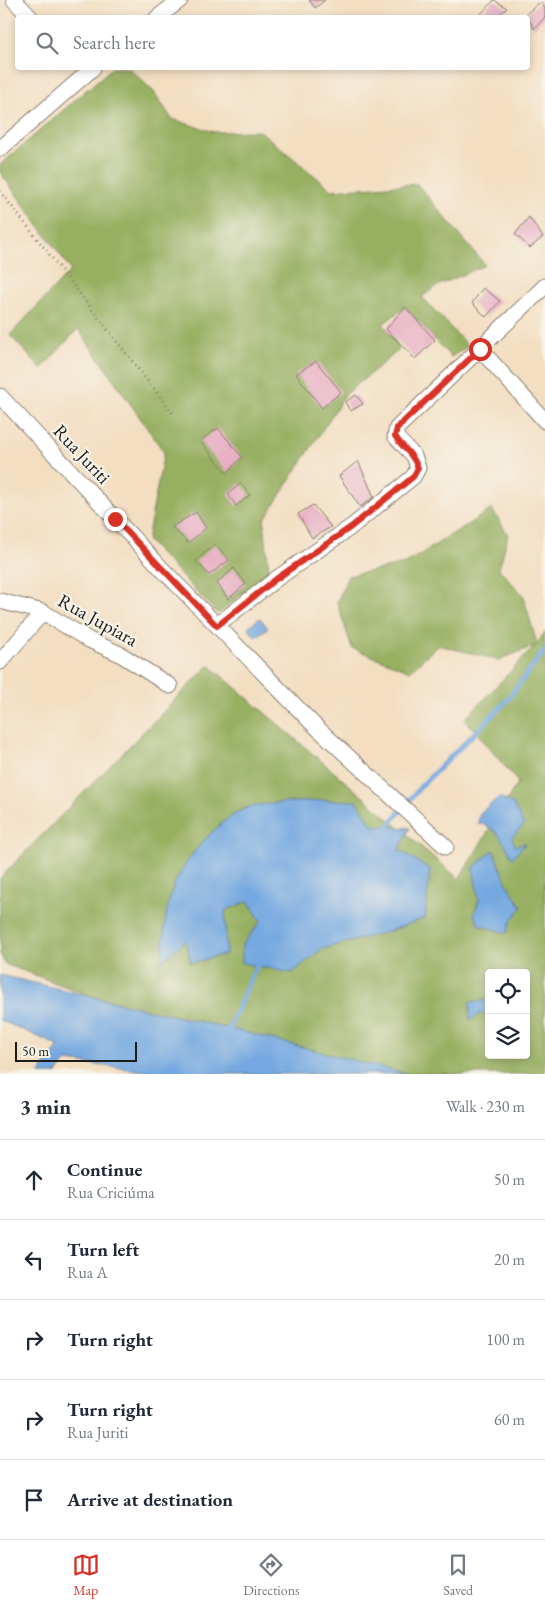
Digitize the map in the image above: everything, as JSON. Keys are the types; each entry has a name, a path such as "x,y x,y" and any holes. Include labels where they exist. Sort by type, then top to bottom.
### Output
{"street":[{"path":"14,0 28,15"},
{"path":"161,15 180,0"},
{"path":"0,148 74,74 87,70"},
{"path":"217,626 276,579 351,527 413,477 418,468 414,456 395,436 397,428 545,286"},
{"path":"480,349 545,421"},
{"name":"Rua Juriti","path":"0,396 217,626 312,723 446,847"},
{"name":"Rua Jupiara","path":"0,602 43,612 89,640 120,654 170,686"},
{"path":"3,652 43,612"}],"path":[{"path":"0,191 174,416"}],"green space":[{"path":"110,70 131,70 154,92 172,119 214,132 260,131 332,190 417,184 485,265 437,286 422,297 468,346 451,357 405,307 383,324 400,349 345,395 264,520 269,571 218,614 147,540 164,452 78,329 41,369 10,335 71,270 0,172 0,165"},
{"path":"492,509 508,535 499,569 523,595 537,644 545,632 545,1074 402,1074 91,996 5,964 0,954 0,878 209,665 459,879 518,782 465,719 536,645 499,660 438,645 410,671 352,648 337,602 348,576 405,564"}],"water":[{"path":"260,618 268,628 255,637 248,627"},
{"path":"499,797 513,804 524,825 512,837 515,846 526,843 512,858 499,836 490,828 478,823 480,813"},
{"path":"326,800 357,801 372,825 410,828 399,850 430,869 425,918 387,932 322,949 292,973 242,963 242,945 261,921 248,901 225,911 226,954 191,963 186,940 161,962 166,913 174,884 202,842 228,819 253,806"},
{"path":"493,850 508,886 522,907 512,919 507,933 479,925 474,914 479,900 473,868"},
{"path":"0,975 244,1032 407,1074 167,1074 67,1061 56,1074 39,1074 59,1046 0,1020"},
{"path":"485,1000 485,1013 484,1012 470,1020 470,1002"}],"building":[{"path":"309,0 325,0 315,8"},
{"path":"494,0 507,8 499,15 480,15"},
{"path":"540,2 545,8 545,17 534,29 530,22 530,15 525,15"},
{"path":"529,217 543,237 530,248 515,234"},
{"path":"483,288 500,301 486,317 472,303"},
{"path":"405,307 435,340 415,359 386,329"},
{"path":"316,361 341,392 322,408 296,374"},
{"path":"356,395 363,404 350,411 345,402"},
{"path":"218,428 242,457 227,473 200,441"},
{"path":"358,461 374,497 360,507 339,476"},
{"path":"241,483 250,495 236,506 228,494"},
{"path":"313,505 331,527 312,538 298,514"},
{"path":"196,512 206,528 188,543 172,527"},
{"path":"215,544 229,560 209,575 196,561"},
{"path":"234,568 246,584 228,599 217,583"}],"waterway":[{"path":"385,830 421,786 504,704 545,650"},
{"path":"226,1035 259,960"}],"route":[{"path":"115,519 217,626 276,579 351,527 402,488 413,477 418,468 414,456 395,436 397,428 480,349"}]}
